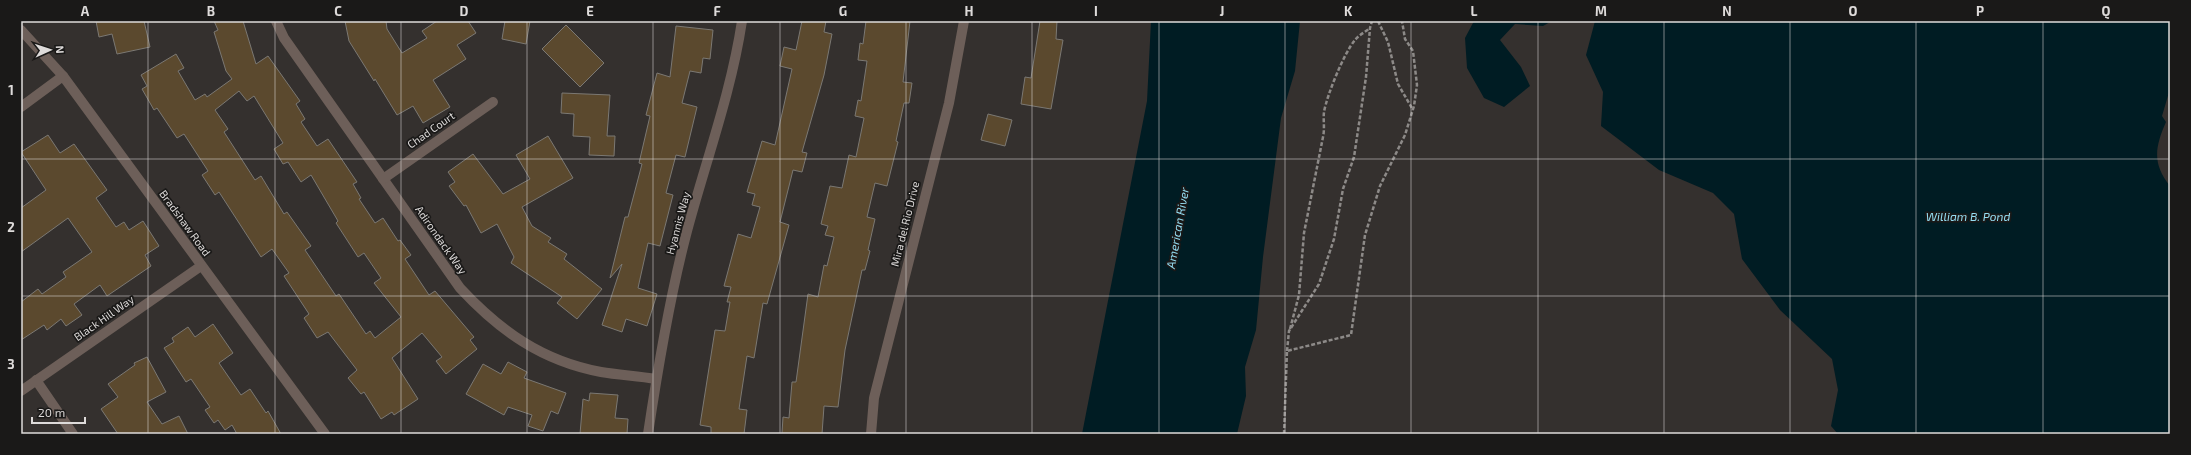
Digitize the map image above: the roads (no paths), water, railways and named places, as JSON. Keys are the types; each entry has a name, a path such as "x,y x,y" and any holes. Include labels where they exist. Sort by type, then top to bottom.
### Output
{"street":[{"name":"Adirondack Way","path":"276,21 284,38 460,288 485,314 503,330 523,343 556,359 579,367 602,372 656,379"},
{"name":"Hyannis Way","path":"648,434 656,379 686,235 730,85 742,21"},
{"name":"Mira del Rio Drive","path":"871,434 874,398 948,103 964,21"},
{"name":"Bradshaw Road","path":"21,30 63,76 325,434"},
{"path":"21,107 63,76"},
{"name":"Chad Court","path":"383,179 493,102"},
{"name":"Black Hill Way","path":"21,391 201,266"},
{"path":"36,380 73,434"}],"water":[{"name":"American River","path":"1151,21 1300,21 1295,71 1281,118 1263,257 1256,330 1245,367 1246,396 1237,434 1082,434 1147,101"},
{"path":"1474,21 1552,21 1543,26 1515,24 1500,40 1521,67 1530,86 1504,107 1484,98 1467,68 1465,38"},
{"name":"William B. Pond","path":"1595,21 2170,21 2170,89 2162,116 2166,122 2159,139 2157,155 2160,170 2170,186 2170,434 1838,434 1831,426 1838,390 1832,359 1780,310 1742,259 1734,214 1713,193 1659,170 1601,126 1603,92 1586,55"}]}
